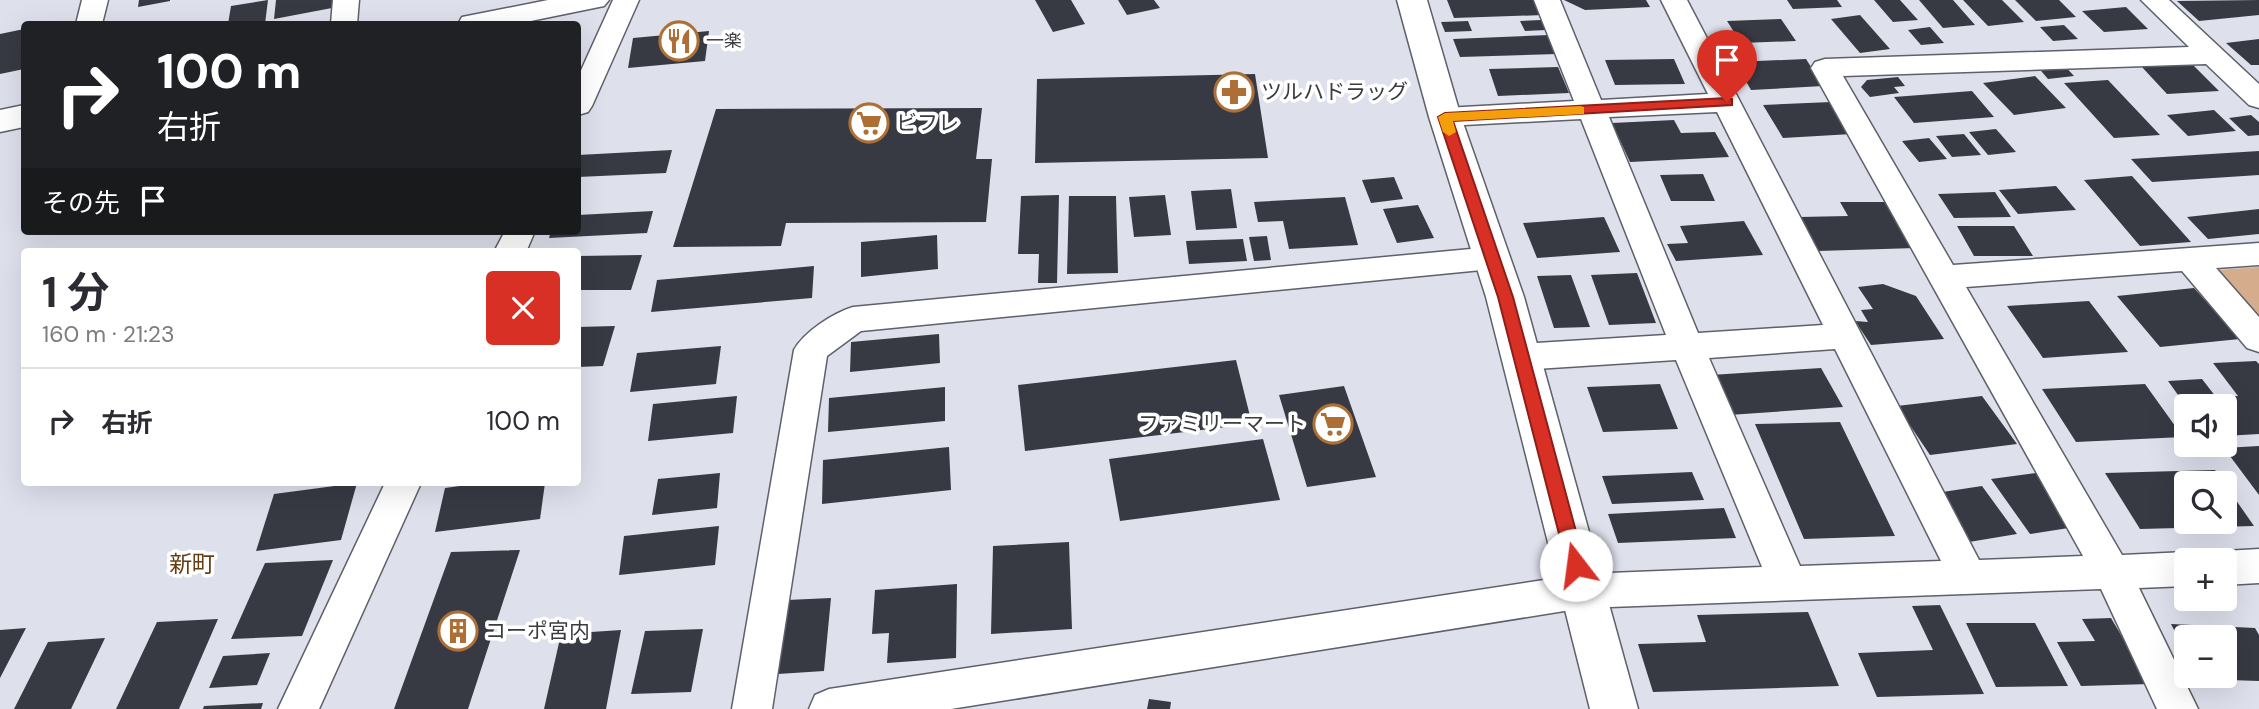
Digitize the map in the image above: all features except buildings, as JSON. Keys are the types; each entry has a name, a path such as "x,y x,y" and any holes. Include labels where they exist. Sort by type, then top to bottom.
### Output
{"main road":[{"path":"488,21 594,0"},
{"path":"1412,0 1445,117 1492,258 1521,357 1614,709"},
{"path":"0,121 21,117"}],"street":[{"path":"90,21 95,0"},
{"path":"344,21 345,0"},
{"path":"581,99 626,0"},
{"path":"1547,0 1687,346 1788,583"},
{"path":"1674,0 1968,576"},
{"path":"2154,0 2259,99"},
{"path":"2178,709 2112,572 1825,68 2212,55"},
{"path":"1445,117 1727,102"},
{"path":"1944,277 2259,254"},
{"path":"752,709 811,351 853,320 1492,258"},
{"path":"2190,259 2259,339"},
{"path":"1521,357 1846,336"},
{"path":"298,709 402,486"},
{"path":"2237,567 2259,566"},
{"path":"829,709 917,702 1583,591 2174,569"}],"shaded area":[{"path":"2259,267 2259,318 2218,270"}],"slow traffic":[{"path":"1449,132 1445,117 1580,111"}],"place":[{"name":"一楽","path":"679,41"},
{"name":"ツルハドラッグ","path":"1234,92"},
{"name":"ビフレ","path":"869,123"},
{"name":"ファミリーマート","path":"1333,424"},
{"name":"コーポ宮内","path":"458,631"}],"district":[{"name":"新町","path":"192,564"}],"route":[{"path":"1576,565 1505,297 1445,117 1727,102"}]}
